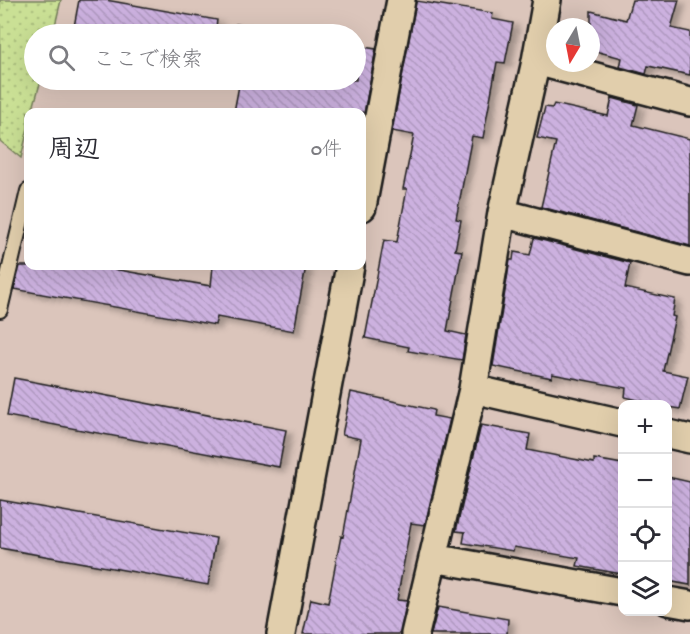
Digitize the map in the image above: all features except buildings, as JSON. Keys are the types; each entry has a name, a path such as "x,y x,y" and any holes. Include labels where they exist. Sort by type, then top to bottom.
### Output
{"street":[{"path":"366,186 401,0"},
{"path":"416,634 473,389 502,213 536,62 547,0"},
{"path":"536,62 690,102"},
{"path":"502,213 690,262"},
{"path":"281,634 349,270"},
{"path":"473,389 618,422"},
{"path":"672,435 690,439"},
{"path":"433,558 618,591"},
{"path":"672,602 690,605"}],"lane":[{"path":"0,310 24,208"}],"green space":[{"path":"0,0 61,0 55,24 24,24 24,90 38,90 33,108 24,108 24,145 21,158 0,141"}]}
